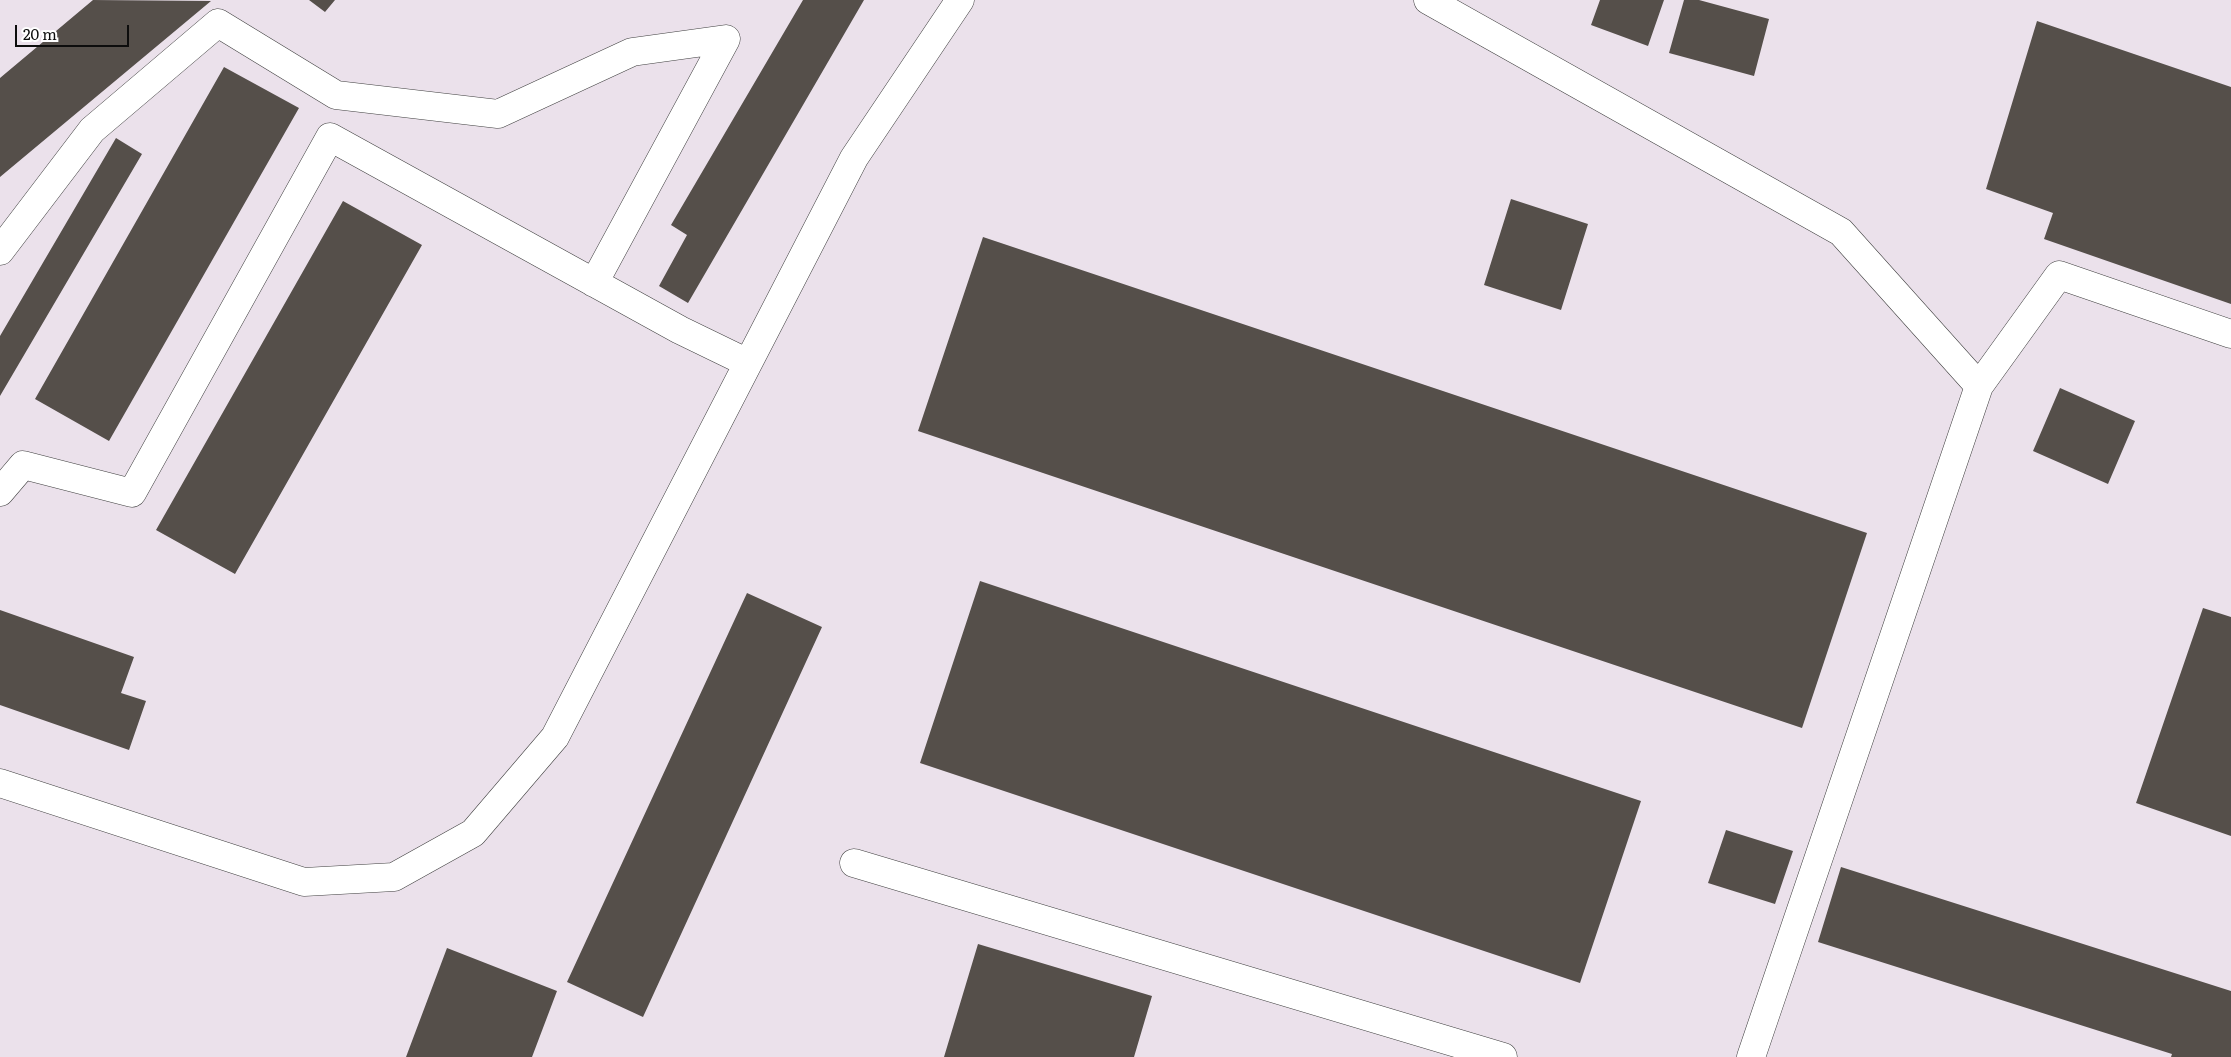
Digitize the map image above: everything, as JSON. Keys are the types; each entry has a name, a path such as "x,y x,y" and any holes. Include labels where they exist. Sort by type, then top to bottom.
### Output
{"lane":[{"path":"0,783 304,882 394,877 472,833 555,737 854,158 960,0"},
{"path":"1428,0 1841,232 1979,386"},
{"path":"0,251 92,130 218,23 336,95 498,114 632,52 726,39 594,283"},
{"path":"0,492 23,465 132,492 330,137 336,95"},
{"path":"330,137 680,330 748,363"},
{"path":"1751,1057 1979,386 2059,275 2231,334"},
{"path":"854,863 1503,1057"}],"shaded area":[{"path":"0,0 2231,0 2231,1057 0,1057"}],"building":[{"path":"93,0 211,1 0,177 0,78"},
{"path":"309,0 335,0 325,12"},
{"path":"803,0 864,0 688,303 659,286 687,235 671,225"},
{"path":"1600,0 1664,0 1648,46 1591,25"},
{"path":"1684,0 1699,0 1769,19 1754,76 1669,53"},
{"path":"2037,21 2231,87 2231,304 2044,239 2053,213 1986,189"},
{"path":"224,67 299,108 109,441 35,399"},
{"path":"116,138 142,154 0,396 0,336"},
{"path":"1511,199 1588,224 1561,310 1484,285"},
{"path":"343,201 422,245 235,574 156,530"},
{"path":"983,237 1867,533 1802,728 918,431"},
{"path":"2060,388 2135,421 2108,484 2033,451"},
{"path":"980,581 1641,801 1580,983 920,763"},
{"path":"747,593 822,627 643,1017 567,982"},
{"path":"2203,608 2231,617 2231,836 2136,803"},
{"path":"0,610 134,657 121,693 146,701 129,750 0,705"},
{"path":"1726,830 1793,851 1775,904 1708,883"},
{"path":"1841,867 2231,991 2231,1057 2171,1057 2172,1054 1818,942"},
{"path":"978,944 1152,996 1134,1057 944,1057"},
{"path":"447,948 557,991 532,1057 406,1057"}]}
